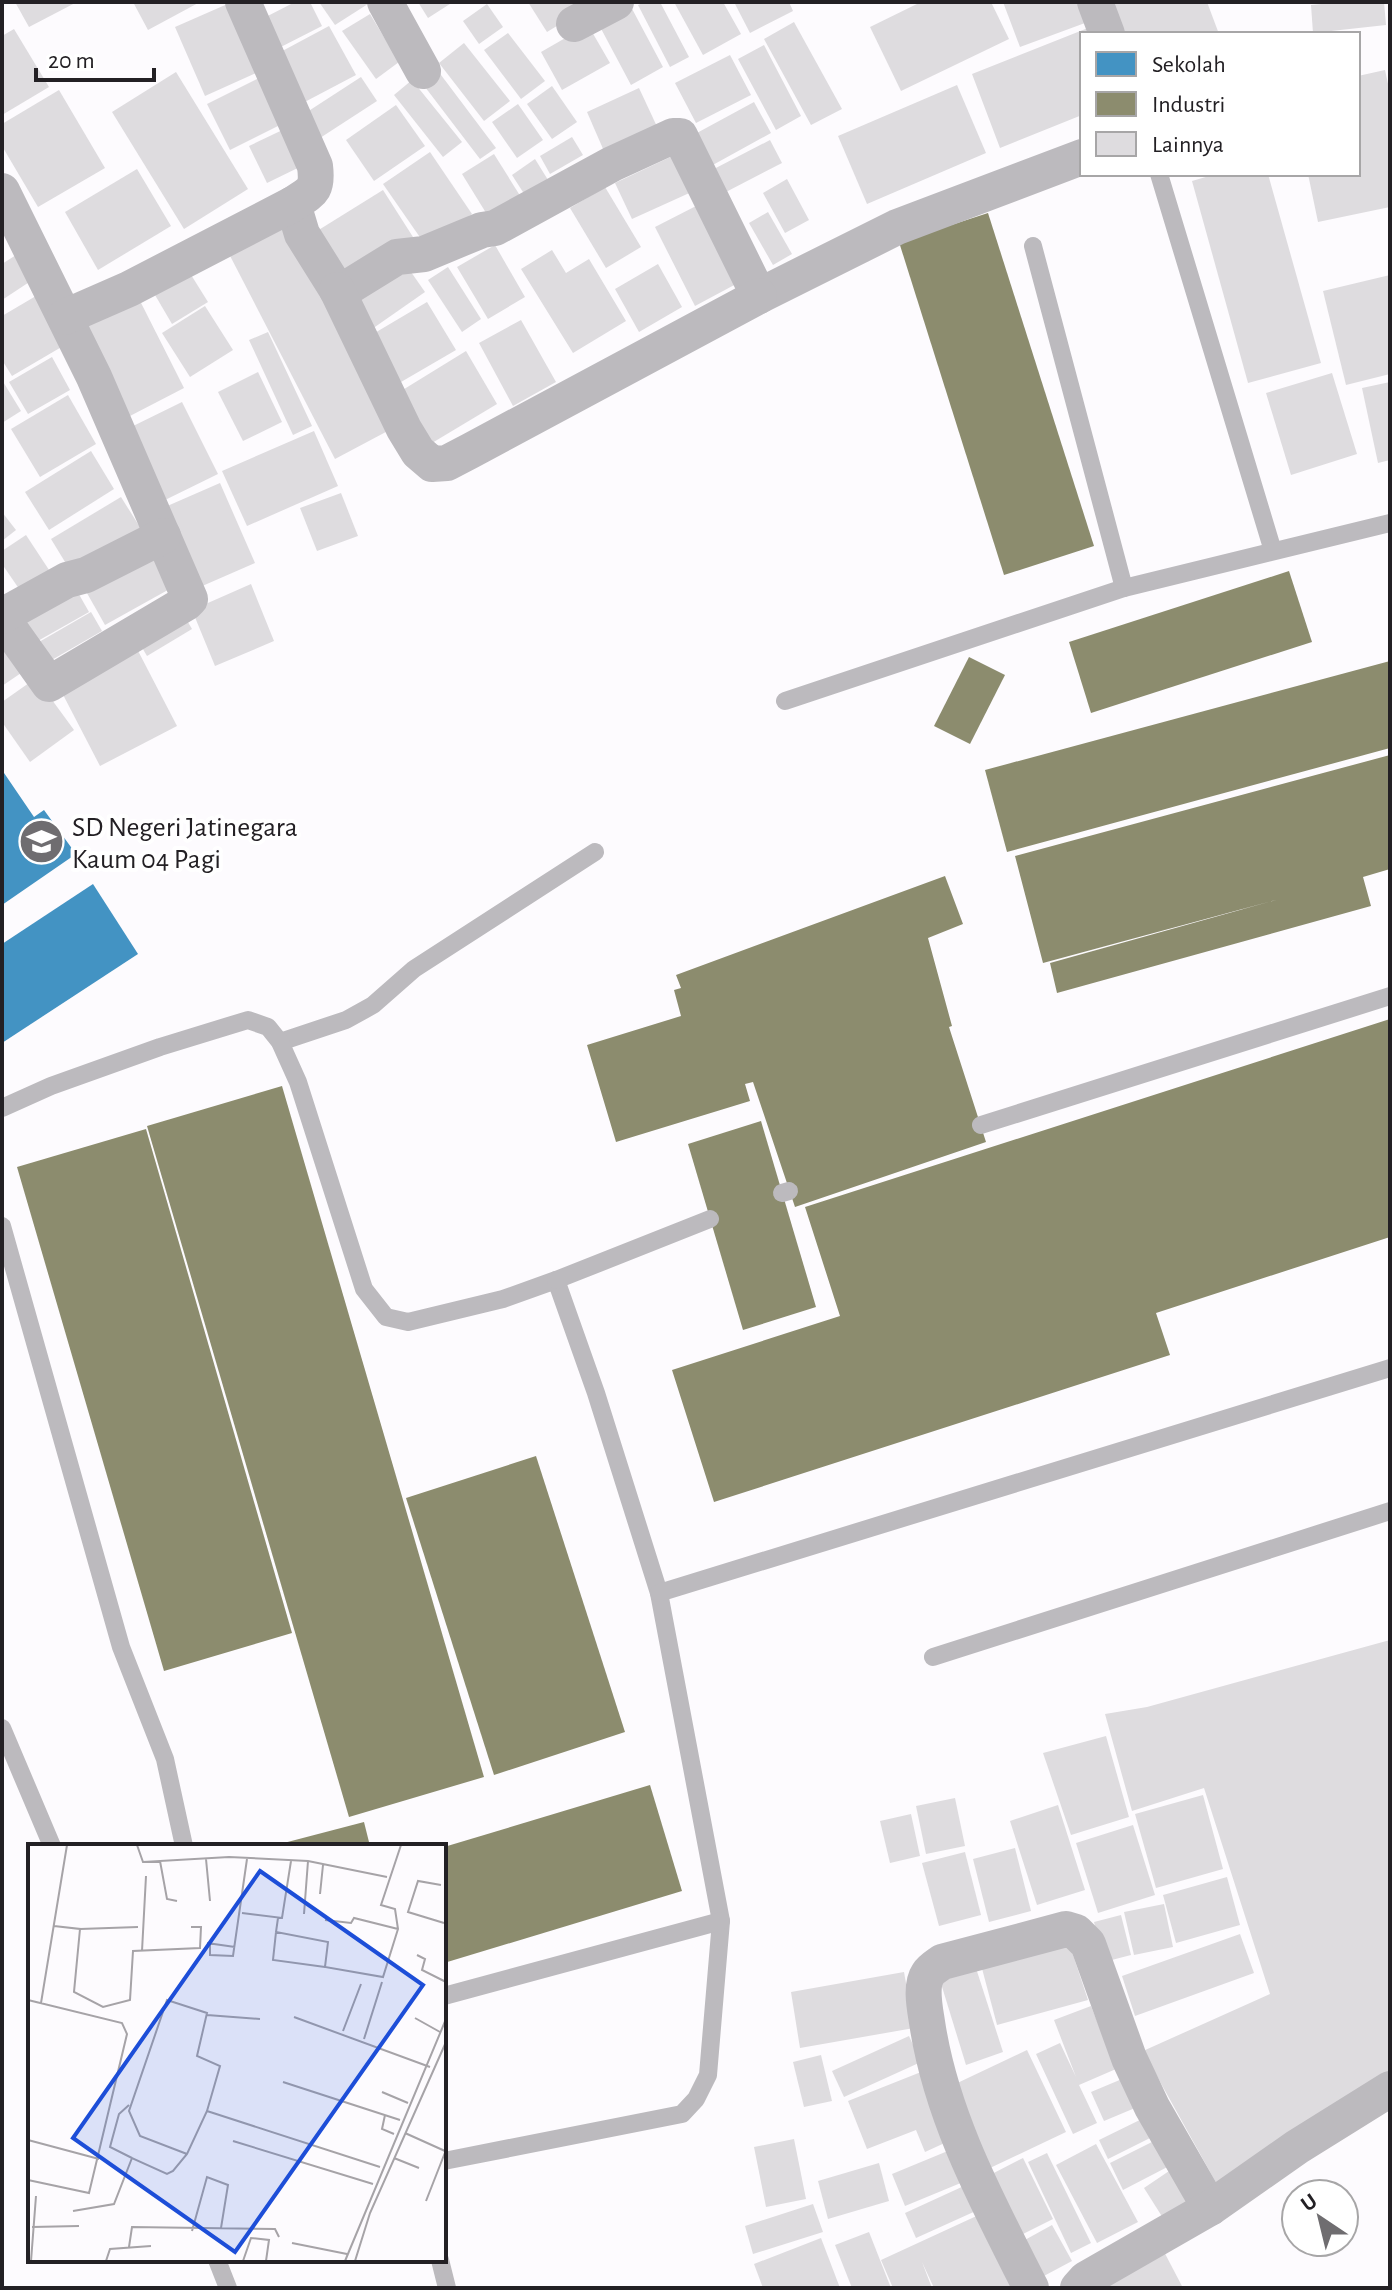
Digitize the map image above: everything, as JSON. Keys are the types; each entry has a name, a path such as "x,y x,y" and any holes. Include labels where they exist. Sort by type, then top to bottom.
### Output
{"street":[{"path":"243,2 315,166 305,193 302,234 337,290 404,429 418,452 432,464 447,463 759,296 897,227 1080,158"},
{"path":"385,2 423,71"},
{"path":"574,24 616,2"},
{"path":"1095,2 1106,32"},
{"path":"337,290 350,286 397,257 424,254 482,230 495,228 612,164 673,136 680,136 759,296"},
{"path":"2,191 94,377 188,593 190,599 53,684 47,684 2,617 67,580 86,575 163,536"},
{"path":"65,317 129,289 305,193"},
{"path":"1031,2288 988,2202 944,2102 925,2009 928,1973 942,1962 1066,1929 1076,1932 1088,1944 1129,2058 1152,2107 1210,2208"},
{"path":"1078,2288 1086,2279 1210,2208 1297,2147 1390,2089"}],"lane":[{"path":"1160,176 1273,551"},
{"path":"1033,246 1124,588"},
{"path":"785,701 1124,588 1390,523"},
{"path":"280,1042 346,1020 373,1005 414,969 595,852"},
{"path":"981,1125 1390,996"},
{"path":"2,1108 51,1086 248,1020 268,1027 280,1042 298,1082 364,1289 386,1317 408,1322 503,1299 710,1219"},
{"path":"2,1226 121,1647 165,1759 184,1844"},
{"path":"446,2161 682,2114 696,2099 708,2075 721,1921 659,1593 596,1393 556,1280"},
{"path":"659,1593 1390,1368"},
{"path":"933,1657 1390,1511"},
{"path":"2,1728 51,1844"},
{"path":"446,1995 721,1921"},
{"path":"218,2262 228,2288"},
{"path":"440,2262 447,2288"}],"building: Sekolah":[{"path":"2,770 34,817 44,810 76,854 2,905"},
{"path":"93,884 138,954 2,1043 2,944"}],"building: Industri":[{"path":"988,213 1094,546 1004,575 899,242"},
{"path":"1289,571 1312,642 1091,713 1069,642"},
{"path":"969,657 1005,675 970,744 934,726"},
{"path":"1390,661 1390,748 1007,852 985,770"},
{"path":"1390,755 1390,869 1363,877 1371,906 1057,993 1050,963 1276,900 1043,963 1015,856"},
{"path":"945,876 963,924 928,938 952,1026 949,1027 986,1142 795,1207 753,1082 745,1084 750,1101 616,1142 587,1045 681,1016 674,990 681,988 676,975"},
{"path":"1390,1019 1390,1237 1156,1313 1170,1355 714,1502 672,1370 840,1316 805,1207"},
{"path":"282,1086 484,1777 349,1817 147,1126"},
{"path":"761,1121 816,1307 743,1330 688,1144"},
{"path":"146,1129 292,1633 164,1671 17,1167"},
{"path":"536,1456 625,1732 494,1775 406,1498"},
{"path":"650,1785 682,1891 446,1962 446,1846"},
{"path":"364,1822 370,1844 280,1844"}],"building: Lainnya":[{"path":"15,2 77,2 29,27"},
{"path":"133,2 200,2 148,30"},
{"path":"232,2 267,68 205,96 175,27"},
{"path":"295,2 310,2 322,26 271,52 256,22"},
{"path":"319,2 371,2 335,25"},
{"path":"418,2 453,2 428,18"},
{"path":"528,2 596,2 547,32"},
{"path":"660,2 689,57 670,67 638,5"},
{"path":"674,2 723,2 741,34 703,55"},
{"path":"734,2 789,2 793,11 750,33"},
{"path":"921,2 991,2 1009,39 901,91 870,27"},
{"path":"1003,2 1078,2 1085,23 1020,47"},
{"path":"1102,2 1207,2 1218,32 1112,32"},
{"path":"1384,2 1386,25 1313,32 1311,5"},
{"path":"487,4 503,27 479,44 463,21"},
{"path":"630,5 663,67 631,85 598,23"},
{"path":"370,14 399,62 376,79 342,31"},
{"path":"794,22 842,109 811,125 764,39"},
{"path":"1098,24 1101,32 1080,32 1080,116 1000,148 972,74"},
{"path":"588,25 610,63 562,90 541,52"},
{"path":"329,26 356,75 299,105 273,56"},
{"path":"14,29 49,87 2,115 2,36"},
{"path":"508,33 545,81 521,99 484,50"},
{"path":"464,43 510,101 484,121 439,63"},
{"path":"764,45 801,116 776,130 738,59"},
{"path":"730,55 751,95 696,123 675,83"},
{"path":"1385,70 1390,93 1390,207 1318,222 1308,176 1360,176 1360,76"},
{"path":"438,71 496,148 480,159 422,83"},
{"path":"176,72 248,189 184,229 112,112"},
{"path":"269,73 292,119 230,150 207,104"},
{"path":"361,77 377,101 320,138 304,114"},
{"path":"412,80 462,142 443,157 394,95"},
{"path":"957,85 986,153 867,204 838,136"},
{"path":"552,86 577,122 552,139 527,104"},
{"path":"639,88 660,133 607,158 587,112"},
{"path":"59,90 105,168 38,207 2,146 2,124"},
{"path":"754,102 771,133 711,166 695,134"},
{"path":"518,104 543,140 517,158 492,122"},
{"path":"396,105 425,146 374,181 346,140"},
{"path":"293,125 310,162 267,183 249,146"},
{"path":"572,137 583,155 550,174 540,156"},
{"path":"770,140 782,163 724,193 712,170"},
{"path":"430,152 472,214 426,246 383,184"},
{"path":"679,153 696,190 632,219 615,183"},
{"path":"494,154 524,202 491,221 462,174"},
{"path":"535,159 553,188 530,203 512,175"},
{"path":"137,169 171,226 98,270 65,212"},
{"path":"1209,176 1269,176 1321,363 1248,383 1192,181"},
{"path":"787,179 809,220 785,233 763,193"},
{"path":"605,187 641,247 606,268 570,208"},
{"path":"383,190 413,237 348,278 317,231"},
{"path":"698,205 738,283 695,306 655,227"},
{"path":"768,212 792,254 773,265 749,223"},
{"path":"290,217 399,425 335,459 227,250"},
{"path":"495,245 525,297 488,319 457,267"},
{"path":"27,248 43,273 2,300 2,264"},
{"path":"552,250 566,273 589,259 626,321 573,353 521,269"},
{"path":"183,262 208,302 172,324 148,283"},
{"path":"404,262 425,292 372,329 351,299"},
{"path":"658,264 682,307 639,332 615,289"},
{"path":"448,267 481,319 462,332 428,280"},
{"path":"1390,275 1390,374 1346,385 1323,291"},
{"path":"134,289 184,388 128,417 78,318"},
{"path":"41,293 70,342 12,376 2,360 2,316"},
{"path":"427,302 456,350 401,382 373,334"},
{"path":"205,306 233,350 190,377 162,333"},
{"path":"521,320 556,382 513,406 479,343"},
{"path":"268,332 312,426 293,435 249,340"},
{"path":"466,351 497,404 432,443 401,391"},
{"path":"52,357 70,390 28,414 9,382"},
{"path":"258,372 282,422 243,441 218,392"},
{"path":"1332,373 1357,454 1291,475 1266,393"},
{"path":"2,380 21,411 2,423"},
{"path":"1390,382 1390,460 1378,463 1362,388"},
{"path":"68,395 96,444 40,477 11,429"},
{"path":"182,402 218,474 163,501 127,429"},
{"path":"314,431 338,486 247,526 222,471"},
{"path":"91,451 114,489 49,530 25,492"},
{"path":"220,483 255,563 200,587 165,507"},
{"path":"341,493 358,536 317,551 300,508"},
{"path":"121,497 143,532 73,575 51,539"},
{"path":"2,512 16,530 2,541"},
{"path":"26,535 53,576 24,596 2,564 2,551"},
{"path":"152,547 175,586 105,625 83,586"},
{"path":"72,582 89,612 36,642 19,612"},
{"path":"251,584 274,641 215,666 192,610"},
{"path":"91,612 102,631 50,661 39,642"},
{"path":"182,612 192,629 147,656 137,639"},
{"path":"2,637 24,671 2,686"},
{"path":"135,645 177,726 100,766 58,685"},
{"path":"36,678 74,730 30,762 2,722 2,702"},
{"path":"1390,1640 1390,2082 1219,2188 1143,2051 1270,1994 1204,1788 1132,1811 1105,1714 1147,1707"},
{"path":"1106,1736 1129,1817 1071,1835 1043,1753"},
{"path":"1203,1795 1223,1869 1156,1888 1135,1814"},
{"path":"955,1798 965,1846 926,1854 916,1806"},
{"path":"1058,1805 1085,1890 1037,1905 1010,1821"},
{"path":"911,1814 920,1856 890,1863 880,1821"},
{"path":"1133,1825 1155,1895 1098,1913 1076,1843"},
{"path":"1015,1848 1031,1911 989,1922 973,1859"},
{"path":"965,1852 981,1915 939,1926 922,1863"},
{"path":"1227,1877 1240,1925 1176,1943 1163,1895"},
{"path":"1164,1904 1173,1947 1134,1955 1124,1912"},
{"path":"1121,1915 1131,1955 1104,1962 1094,1922"},
{"path":"1240,1934 1254,1973 1135,2016 1122,1976"},
{"path":"1069,1943 1088,2000 997,2025 980,1961"},
{"path":"975,1965 1003,2052 966,2065 939,1977"},
{"path":"904,1972 914,2028 800,2048 791,1992"},
{"path":"1091,2006 1116,2069 1079,2085 1097,2123 1073,2134 1036,2054 1060,2043 1076,2077 1054,2020"},
{"path":"909,2036 921,2062 844,2097 832,2071"},
{"path":"1027,2050 1066,2132 990,2168 951,2086"},
{"path":"821,2055 832,2101 804,2107 793,2062"},
{"path":"921,2072 949,2141 925,2152 916,2130 867,2149 848,2101"},
{"path":"1122,2079 1135,2108 1104,2121 1091,2092"},
{"path":"1152,2114 1160,2133 1108,2159 1099,2140"},
{"path":"1164,2136 1177,2162 1123,2190 1110,2163"},
{"path":"794,2139 806,2199 766,2207 754,2147"},
{"path":"1096,2144 1138,2222 1097,2243 1056,2165"},
{"path":"955,2148 968,2180 905,2206 892,2174"},
{"path":"1047,2153 1091,2243 1071,2253 1028,2162"},
{"path":"1023,2158 1053,2219 1017,2237 986,2177"},
{"path":"879,2163 889,2201 828,2219 818,2181"},
{"path":"1175,2167 1195,2197 1163,2218 1144,2188"},
{"path":"966,2185 978,2210 916,2238 905,2213"},
{"path":"813,2204 823,2232 753,2254 745,2226"},
{"path":"983,2213 1016,2288 934,2288 922,2262 932,2288 893,2288 881,2260"},
{"path":"1052,2225 1072,2261 1042,2277 1023,2241"},
{"path":"869,2232 891,2288 852,2288 835,2245"},
{"path":"821,2238 840,2288 763,2288 754,2264"},
{"path":"1161,2246 1183,2288 1078,2288"}],"place":[{"name":"SD Negeri Jatinegara Kaum 04 Pagi","path":"41,842"}]}
